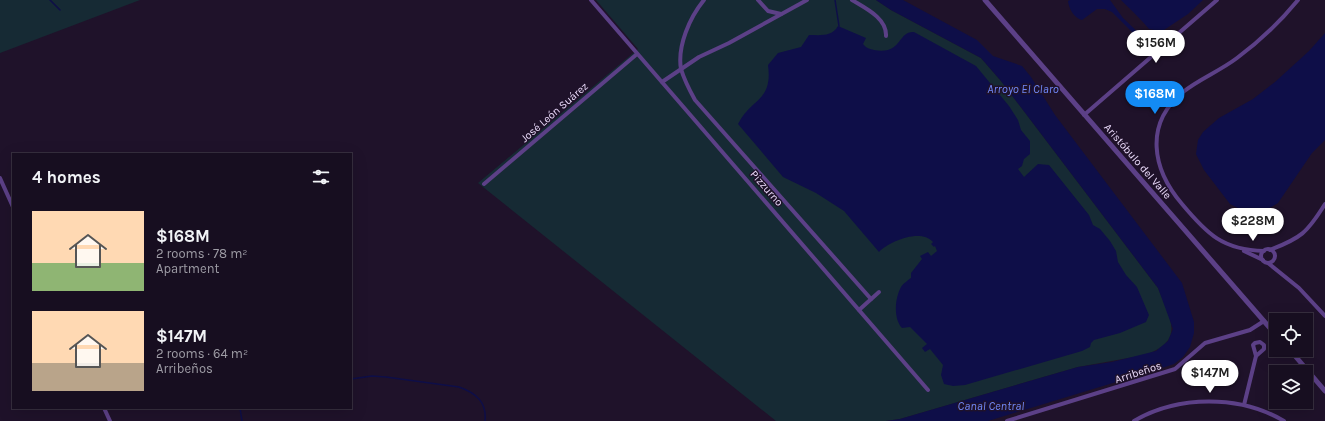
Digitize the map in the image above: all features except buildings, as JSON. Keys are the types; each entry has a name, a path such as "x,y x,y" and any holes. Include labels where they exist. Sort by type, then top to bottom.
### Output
{"street":[{"name":"Pizzurno","path":"591,0 928,390"},
{"path":"704,0 698,7 685,34 681,51 681,69 690,91 698,104 871,299"},
{"path":"758,0 768,11 781,14"},
{"path":"662,82 699,56 807,0"},
{"path":"852,0 879,18 886,30 886,36"},
{"name":"Aristóbulo del Valle","path":"985,0 1269,327"},
{"path":"1084,115 1217,0"},
{"path":"1298,0 1269,32 1245,52 1216,73 1184,91 1175,100 1163,118 1158,135 1157,146 1159,165 1166,182 1171,191 1201,226 1212,236 1224,243 1263,260 1280,271 1299,288 1325,316"},
{"name":"José León Suárez","path":"484,184 637,54"},
{"path":"0,178 12,205"},
{"path":"1242,250 1270,250 1298,237 1309,228 1325,204"},
{"path":"1268,263 1274,258 1283,245"},
{"path":"1263,260 1261,256 1264,250"},
{"path":"1270,250 1280,271"},
{"path":"859,310 879,292"},
{"name":"Arribeños","path":"1007,421 1175,369 1185,362 1201,345 1250,330 1264,321"},
{"path":"1244,405 1256,356"},
{"path":"1296,357 1325,391"},
{"path":"1134,421 1154,412 1184,404 1209,402 1244,405 1270,414 1284,421"},
{"path":"104,409 110,421"}],"shaded area":[{"path":"0,0 140,0 0,53"},
{"path":"596,0 876,0 891,10 981,58 1001,81 1158,288 1170,319 1170,335 1166,343 1158,349 1145,355 1078,367 900,419 886,421 776,421 478,183 638,49"}],"water":[{"name":"Arroyo El Claro","path":"876,0 903,0 977,40 993,56 1022,66 1031,77 1055,115 1182,283 1194,322 1194,333 1190,347 1183,357 1174,364 1162,368 988,421 886,421 900,419 1078,367 1112,362 1156,351 1168,341 1173,329 1158,288 1001,81 981,58 891,10"},
{"path":"1110,0 1123,18 1144,38 1146,48 1145,51 1142,52 1138,38 1112,12 1105,9 1097,9 1082,20 1072,13 1068,1"},
{"path":"1121,0 1203,0 1188,14 1158,34 1159,31 1149,29"},
{"path":"838,26 866,38 863,44 867,47 874,50 883,51 895,46 905,35 914,32 976,66 1009,106 1018,120 1021,130 1030,141 1030,154 1024,159 1022,166 1018,169 1024,177 1038,164 1049,165 1089,215 1093,225 1100,229 1110,241 1116,251 1118,262 1126,275 1137,287 1149,315 1146,322 1120,333 1094,340 1090,347 1082,351 965,385 953,386 944,384 941,375 943,365 930,349 925,352 922,348 927,344 910,327 902,328 896,314 896,302 901,287 911,278 911,273 922,259 920,256 928,252 931,256 937,251 935,246 934,247 931,244 933,242 927,238 913,236 890,244 879,252 844,211 816,193 783,177 738,124 743,116 764,93 769,77 768,65 778,53 801,47 809,35 829,34"},
{"path":"1325,33 1325,140 1312,153 1278,203 1268,209 1255,212 1240,209 1230,204 1204,170 1196,154 1198,140 1203,132 1219,118 1253,99 1275,82 1309,51"}],"waterway":[{"path":"50,0 60,10"},
{"path":"835,0 839,26"},
{"path":"352,379 372,376 386,377 459,387 471,392 479,399 484,409 485,421"},
{"path":"240,409 242,421"}],"water label":[{"name":"Canal Central","path":"991,406"}]}
